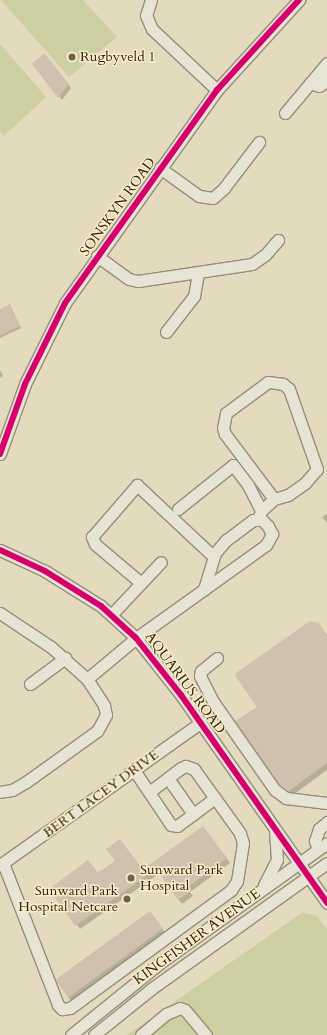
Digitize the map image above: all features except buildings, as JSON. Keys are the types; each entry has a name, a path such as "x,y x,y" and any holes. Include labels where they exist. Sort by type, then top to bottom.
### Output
{"street":[{"path":"151,0 146,15 152,29 217,90"},
{"name":"SONSKYN ROAD","path":"0,454 42,346 65,303 97,256 217,90 299,0"},
{"path":"284,113 310,83 319,86 323,84 324,67"},
{"path":"160,168 199,196 213,198 224,188 259,142"},
{"path":"97,256 132,281 198,273 252,264 265,255 278,240"},
{"path":"166,332 194,296 198,273"},
{"path":"204,589 214,556 221,545 234,533 259,515 274,499 288,494 306,483 317,470 289,389 283,384 268,382 226,412 223,428 225,434 274,499"},
{"path":"87,679 136,638 269,541 270,528 259,515 248,484 233,466 178,510"},
{"path":"141,583 95,544 92,536 138,485 214,556"},
{"name":"AQUARIUS ROAD","path":"0,550 44,571 112,614 136,638 201,722 274,829 327,903"},
{"path":"112,614 161,562"},
{"path":"0,613 37,636 87,679 104,705 106,716 101,726 26,782 12,790 0,792"},
{"path":"30,684 64,658"},
{"path":"217,658 201,671 200,676 214,703 275,790 286,798 327,803"},
{"name":"BERT LACEY DRIVE","path":"1,864 201,722"},
{"path":"1,864 58,1004 62,1009 67,1009 235,886 242,843 240,834 194,769 186,766 149,792"},
{"path":"134,770 149,792 150,797 170,825 177,826 215,798"},
{"path":"172,784 193,814"},
{"path":"323,846 315,841 319,829 327,822"},
{"path":"259,892 270,876 277,860 274,829"},
{"name":"KINGFISHER AVENUE","path":"70,1035 161,962 323,846"},
{"name":"KINGFISHER AVENUE","path":"94,1035 157,985 327,863"},
{"path":"141,1035 166,1014 180,1008 185,1010 206,1035"}],"green space":[{"name":"Rugbyveld 1","path":"1,0 83,0 117,37 69,77"},
{"path":"0,44 46,97 4,136 0,132"},
{"path":"303,912 317,916 327,929 327,1035 127,1035"}],"cycle path":[{"path":"0,454 25,384 65,303 217,90 299,0"},
{"path":"0,550 45,571 101,606 136,638 181,695 327,903"}],"place":[{"name":"Rugbyveld 1","path":"72,57"},
{"name":"Sunward Park Hospital","path":"131,878"},
{"name":"Sunward Park Hospital Netcare","path":"127,899"}]}
